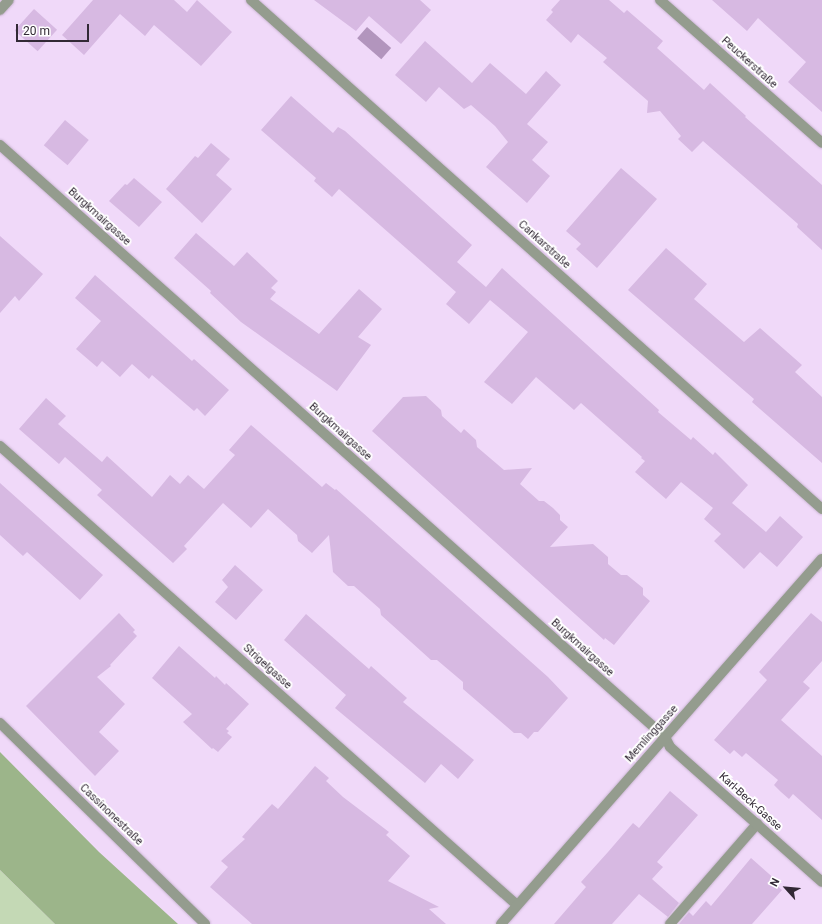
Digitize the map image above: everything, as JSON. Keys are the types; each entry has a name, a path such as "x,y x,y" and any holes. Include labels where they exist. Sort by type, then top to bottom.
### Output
{"street":[{"path":"0,10 9,0"},
{"name":"Cankarstraße","path":"250,0 822,509"},
{"name":"Peuckerstraße","path":"660,0 822,143"},
{"name":"Burgkmairgasse","path":"0,145 665,737"},
{"name":"Strigelgasse","path":"0,446 517,905"},
{"name":"Memlinggasse","path":"500,924 822,559"},
{"name":"Cassinonestraße","path":"0,723 205,924"},
{"name":"Karl-Beck-Gasse","path":"665,737 670,747 822,882"},
{"path":"670,924 757,824"}],"green space":[{"path":"0,752 99,852 178,924 55,924 0,870"},
{"path":"0,870 55,924 0,924"}],"shaded area":[{"path":"367,27 391,48 381,59 357,38"}],"building":[{"path":"93,0 174,0 187,12 197,0 232,32 201,66 154,25 145,36 120,14 84,55 62,35"},
{"path":"314,0 420,0 431,10 401,44 369,16 356,31"},
{"path":"560,0 609,0 624,13 627,10 663,41 657,48 704,90 710,83 746,116 745,117 822,185 822,250 797,227 798,224 703,141 692,152 678,139 681,136 660,111 647,113 648,101 603,62 607,58 578,34 571,43 546,20 553,12 551,10"},
{"path":"712,0 822,0 822,112 788,82 806,62 758,18 747,31"},
{"path":"34,9 57,30 38,51 15,31"},
{"path":"425,41 472,83 490,63 526,94 546,71 561,85 527,124 548,142 532,160 550,176 527,203 486,167 508,142 495,126 471,105 464,109 439,87 426,102 395,75"},
{"path":"291,96 333,133 338,127 345,131 472,245 457,262 486,287 502,268 659,410 658,412 691,440 693,437 713,455 715,452 748,485 732,503 766,532 780,516 803,537 777,567 760,552 744,569 714,541 721,534 704,519 713,508 681,482 666,499 635,472 645,461 641,458 642,457 581,403 574,410 536,377 512,404 484,382 528,332 490,300 469,324 446,304 456,292 339,189 332,197 314,181 316,178 261,130"},
{"path":"65,120 89,140 68,165 44,145"},
{"path":"211,143 230,159 216,175 232,189 202,223 166,189 195,156 198,158"},
{"path":"621,168 657,199 597,268 576,249 581,244 566,231"},
{"path":"134,178 162,202 139,227 109,201 125,184 127,185"},
{"path":"196,233 234,266 247,252 278,281 271,288 276,292 270,299 319,334 359,289 382,309 358,337 371,345 337,391 241,322 210,293 211,291 174,258"},
{"path":"0,236 43,274 19,301 15,296 0,313"},
{"path":"666,248 707,284 694,299 744,342 760,328 802,365 795,372 822,397 822,463 752,402 754,399 628,290"},
{"path":"95,275 192,361 194,359 229,390 205,416 197,408 194,411 152,375 149,379 132,364 120,377 102,361 97,367 76,349 101,321 75,298"},
{"path":"426,396 441,410 442,416 461,433 464,429 476,440 477,447 504,470 532,468 520,484 539,501 544,501 553,508 560,515 560,520 568,527 550,547 593,544 608,557 608,564 621,575 627,575 643,588 643,595 650,601 614,645 605,638 604,640 372,431 403,397"},
{"path":"46,398 66,416 58,424 102,462 107,456 152,497 170,475 180,484 188,475 204,489 235,455 229,450 251,425 322,487 326,483 335,490 336,489 548,677 568,698 538,732 534,732 528,739 521,733 514,733 463,689 463,682 437,660 431,660 381,615 380,609 354,586 348,586 333,572 329,535 312,553 298,541 297,535 268,509 251,528 223,503 184,546 187,549 173,563 97,495 102,490 65,457 59,464 19,429"},
{"path":"0,483 103,575 80,600 27,552 23,556 0,535"},
{"path":"235,565 263,590 236,620 215,602 228,587 222,580"},
{"path":"119,613 135,630 133,632 137,636 110,665 111,666 97,677 125,704 99,732 119,751 95,776 26,706"},
{"path":"811,613 822,622 822,661 803,682 810,688 781,720 822,756 822,820 793,794 789,799 781,792 774,785 778,780 746,753 742,757 734,750 730,754 714,740 767,680 759,672"},
{"path":"306,614 369,669 371,666 407,698 403,702 474,760 458,779 441,764 425,783 335,708 346,695 284,640"},
{"path":"179,646 215,678 216,676 225,685 226,683 249,704 226,729 229,731 227,733 232,737 218,752 213,748 212,749 183,722 192,714 152,678"},
{"path":"315,766 329,778 326,781 343,797 389,832 386,835 410,856 388,881 439,907 429,909 446,924 252,924 210,887 228,867 221,861 245,839 242,837 272,804 278,809"},
{"path":"670,791 698,815 657,862 663,867 652,879 679,903 668,917 639,894 612,924 554,924 586,887 581,882 633,823 639,828"},
{"path":"751,858 777,881 775,884 782,890 752,924 679,924 689,912 693,916 706,901 711,906"}]}
